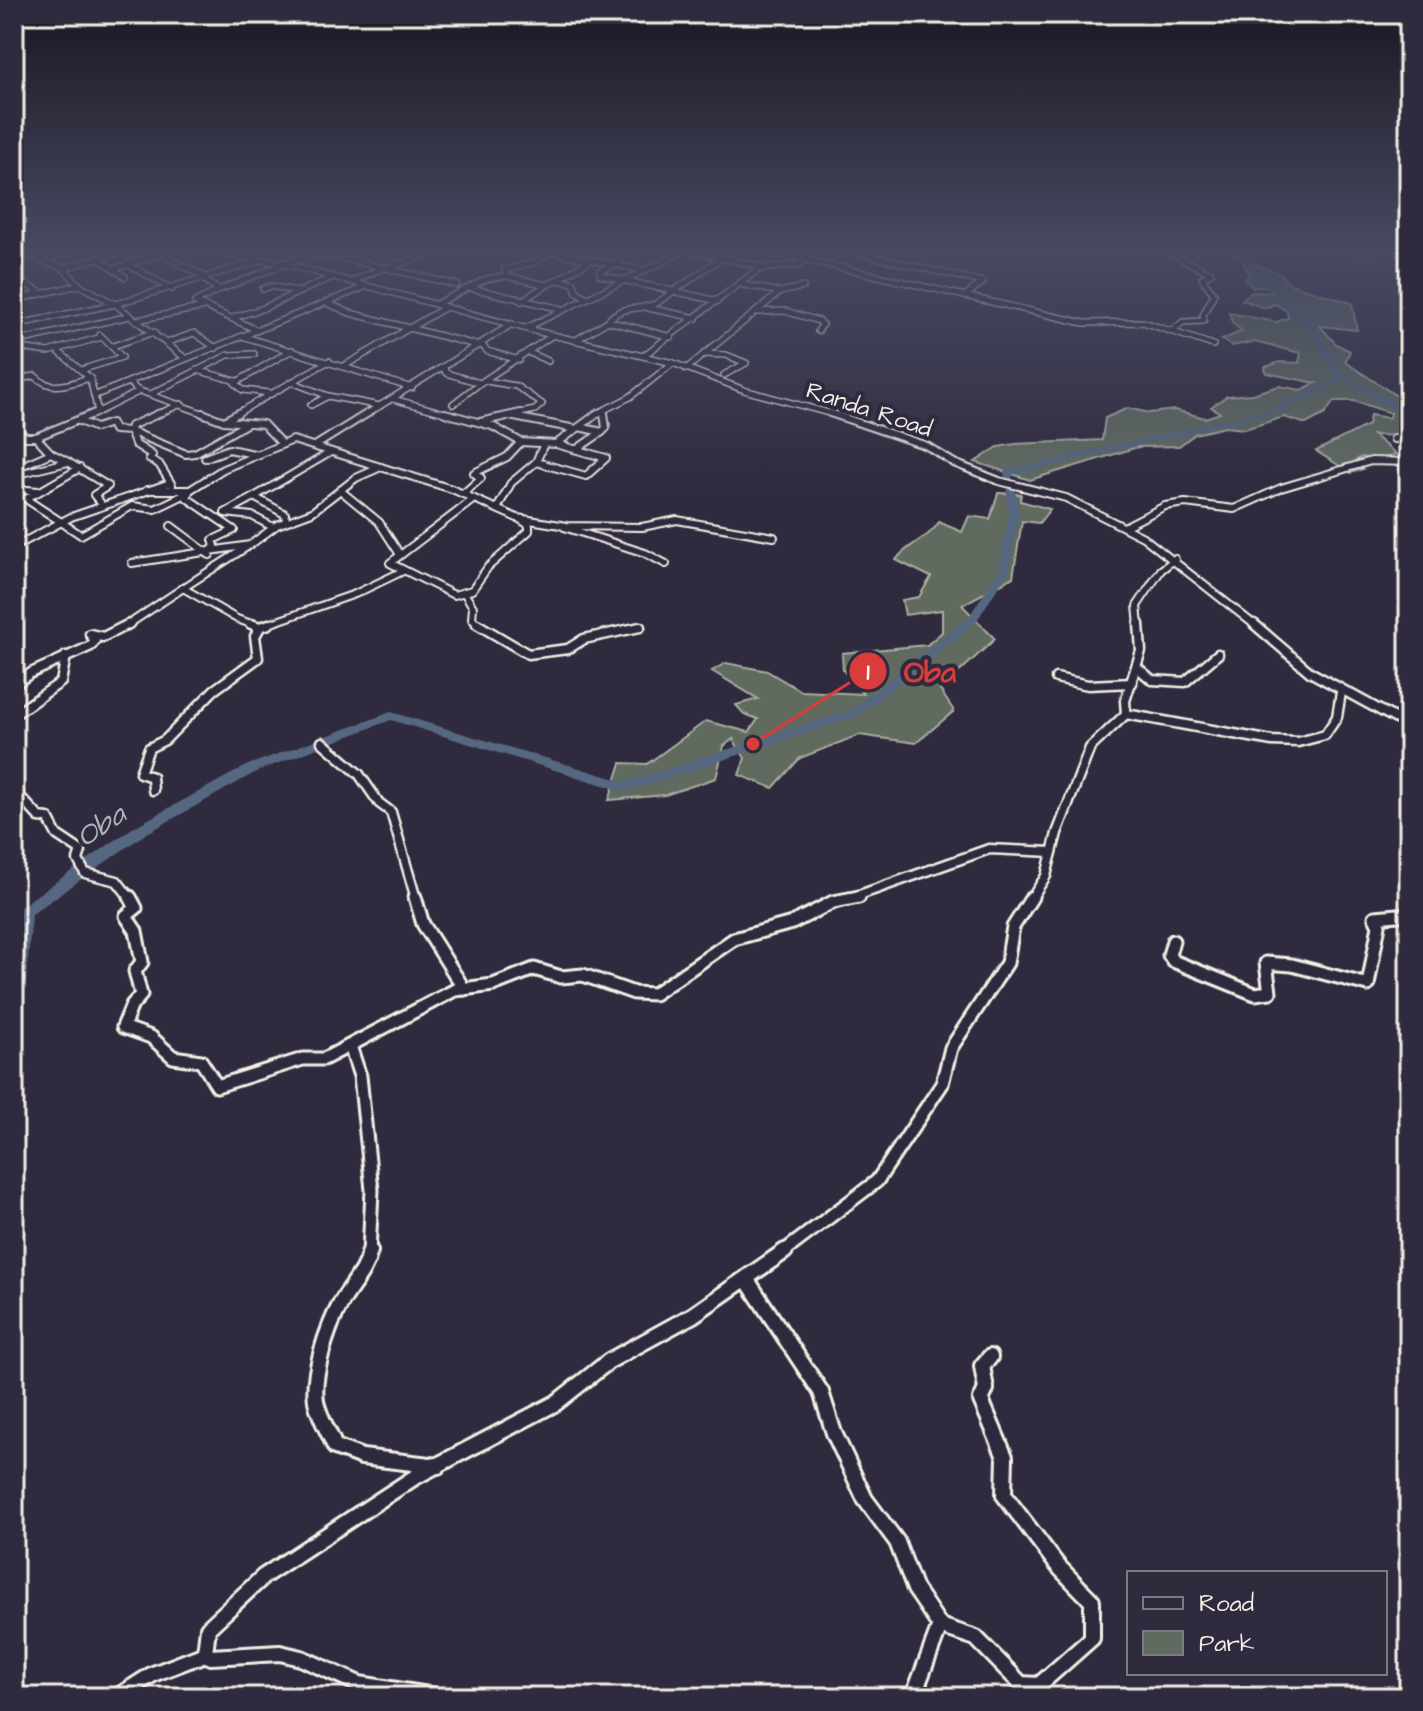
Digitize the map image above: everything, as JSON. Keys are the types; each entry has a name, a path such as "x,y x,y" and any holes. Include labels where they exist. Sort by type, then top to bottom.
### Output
{"street":[{"path":"14,344 63,332"},
{"path":"84,369 122,357 97,332"},
{"path":"113,346 154,332 185,358"},
{"path":"96,395 252,332"},
{"path":"344,366 404,332"},
{"path":"431,332 481,345 487,351 519,360"},
{"path":"315,446 500,332"},
{"name":"Randa Road","path":"541,332 673,363 927,446 959,466 999,481 1066,498 1126,526 1175,559 1290,657 1341,692 1409,726"},
{"path":"576,340 590,332"},
{"path":"651,332 671,337"},
{"path":"643,356 678,332"},
{"path":"686,369 732,332"},
{"path":"1172,332 1213,345"},
{"path":"166,343 194,333 228,355 254,354"},
{"path":"453,404 553,335"},
{"path":"242,336 412,388"},
{"path":"14,344 40,355 59,352 102,337"},
{"path":"151,394 257,341"},
{"path":"236,381 292,350"},
{"path":"59,352 84,369 90,378 98,412"},
{"path":"528,352 548,361"},
{"path":"704,354 726,355 746,363 724,375"},
{"path":"224,421 329,361"},
{"path":"556,444 588,418 604,412 673,363"},
{"path":"444,368 446,373 483,382 493,379 527,393 542,404 535,410 477,423"},
{"path":"197,370 236,381 243,390 269,393"},
{"path":"14,380 35,376 44,385 57,387 90,378"},
{"path":"129,382 140,391 224,421 263,424 281,443"},
{"path":"292,382 328,396 380,406"},
{"path":"14,428 26,437 36,437 79,421 140,391"},
{"path":"311,405 328,396"},
{"path":"393,399 492,426 521,442 543,446 556,444 606,458 586,476 536,462"},
{"path":"179,491 170,483 159,464 149,459 152,455 135,444 130,431 131,426 181,404"},
{"path":"577,449 606,428 604,412"},
{"path":"506,415 541,425 555,423 602,432"},
{"path":"79,421 96,428 111,423 114,430 130,431 186,454 195,453 248,423"},
{"path":"36,437 51,453 109,488 94,495 100,502"},
{"path":"1394,439 1409,439"},
{"path":"26,499 81,535 111,521 132,506 155,509 223,469 281,443 298,440 463,494 498,507 529,525 529,531 488,567 485,576 465,594 454,595 390,563 399,553 474,499"},
{"path":"463,494 481,478 474,473 502,460 519,448 521,442"},
{"path":"498,507 511,483 536,462 543,446"},
{"path":"205,458 229,449 259,455"},
{"path":"273,527 252,516 225,513 331,452"},
{"path":"14,472 51,453"},
{"path":"1126,526 1165,506 1185,503 1234,509 1281,488 1371,461 1409,462"},
{"path":"14,472 68,462"},
{"path":"14,685 91,646 95,641 90,634 103,637 115,633 219,562 268,535 273,527 312,512 356,478 381,467"},
{"path":"26,499 80,468"},
{"path":"14,547 60,520 100,502 170,483"},
{"path":"14,489 39,491 26,499"},
{"path":"147,490 189,491"},
{"path":"340,490 379,522 399,553"},
{"path":"189,491 187,498 234,530 213,540 215,546 208,554"},
{"path":"254,497 285,514 286,521"},
{"path":"517,518 561,525 650,527 677,520 694,526 715,524 774,537"},
{"path":"561,525 622,548 645,551 666,564"},
{"path":"171,526 219,562"},
{"path":"132,563 208,554 250,545"},
{"path":"1126,714 1125,701 1141,651 1137,606 1161,570 1175,559"},
{"path":"183,588 237,619 260,627 368,589 403,571"},
{"path":"465,594 473,607 472,619 478,626 496,637 511,640 528,654 568,649 584,639 640,627"},
{"path":"153,790 152,777 140,773 149,748 165,740 214,690 255,662 258,658 255,636 260,627"},
{"path":"1137,667 1152,680 1185,682 1218,654"},
{"path":"14,715 61,682 66,656"},
{"path":"1056,678 1088,685 1132,683"},
{"path":"1126,714 1180,726 1220,730 1260,741 1297,742 1325,735 1337,717 1341,692"},
{"path":"205,1654 208,1628 264,1576 438,1466 556,1403 609,1361 693,1315 747,1280 877,1181 942,1084 951,1048 1004,969 1013,927 1046,876 1090,748 1126,714"},
{"path":"14,728 14,735"},
{"path":"322,742 359,774 379,803 391,812 423,924 464,989"},
{"path":"14,790 39,817 48,818 51,831 81,851 78,860 85,873 117,881 135,904 136,908 126,916 136,931 142,962 135,971 141,995 123,1027 140,1030 166,1045 173,1057 194,1055 206,1062 217,1086 237,1083 305,1057 324,1059 455,990 493,985 534,969 561,977 602,979 634,993 654,994 734,939 792,923 833,902 880,890 989,849 1052,852"},
{"path":"1173,941 1169,955 1173,961 1255,994 1270,992 1266,963 1284,961 1310,973 1368,985 1379,925 1375,917 1409,914"},
{"path":"350,1046 357,1059 364,1095 363,1126 372,1211 370,1252 359,1283 340,1304 325,1348 315,1401 335,1447 362,1457 438,1466"},
{"path":"747,1280 821,1392 834,1433 865,1499 897,1542 915,1589 940,1626"},
{"path":"940,1626 961,1626 991,1651 1021,1684 1039,1685 1092,1638 1092,1601 1058,1566 1004,1495 1005,1457 981,1400 986,1389 982,1366 990,1357"},
{"path":"913,1697 940,1626"},
{"path":"117,1697 153,1674 205,1654 224,1657 280,1653 301,1658 359,1684 441,1697"}],"green space":[{"path":"1240,332 1325,332 1336,344 1350,351 1345,362 1409,404 1409,436 1373,435 1396,454 1382,460 1361,457 1354,462 1363,469 1351,473 1316,451 1368,425 1370,415 1388,418 1391,413 1354,401 1334,401 1325,414 1306,424 1284,417 1245,429 1225,427 1195,434 1179,446 1138,447 1030,480 975,462 998,447 1015,444 1102,440 1105,418 1128,408 1149,413 1175,410 1205,418 1220,413 1211,407 1227,396 1252,394 1279,386 1301,390 1316,383 1266,373 1265,367 1280,362 1299,363 1301,353 1254,342 1231,346 1222,340"},
{"path":"998,493 1021,494 1020,501 1050,509 1039,523 1022,521 1013,577 962,605 995,639 940,690 954,711 916,743 859,735 800,758 773,788 739,775 745,758 733,739 724,746 716,778 665,795 609,800 621,763 647,764 706,721 749,732 758,719 744,714 736,705 758,699 712,671 726,663 767,671 801,691 863,694 843,670 842,653 927,645 942,632 942,610 905,615 902,600 919,597 931,577 896,560 939,522 962,532 969,516 990,519"}],"waterway":[{"name":"Oba","path":"1314,332 1342,378"},
{"name":"Oba","path":"14,1027 25,911 139,831 253,768 391,716 626,787 854,713 972,620 1004,570 1014,510 1007,473 1276,410 1342,378"},
{"path":"1342,378 1401,410 1409,420"}],"place":[{"name":"Oba","path":"753,744"}]}
